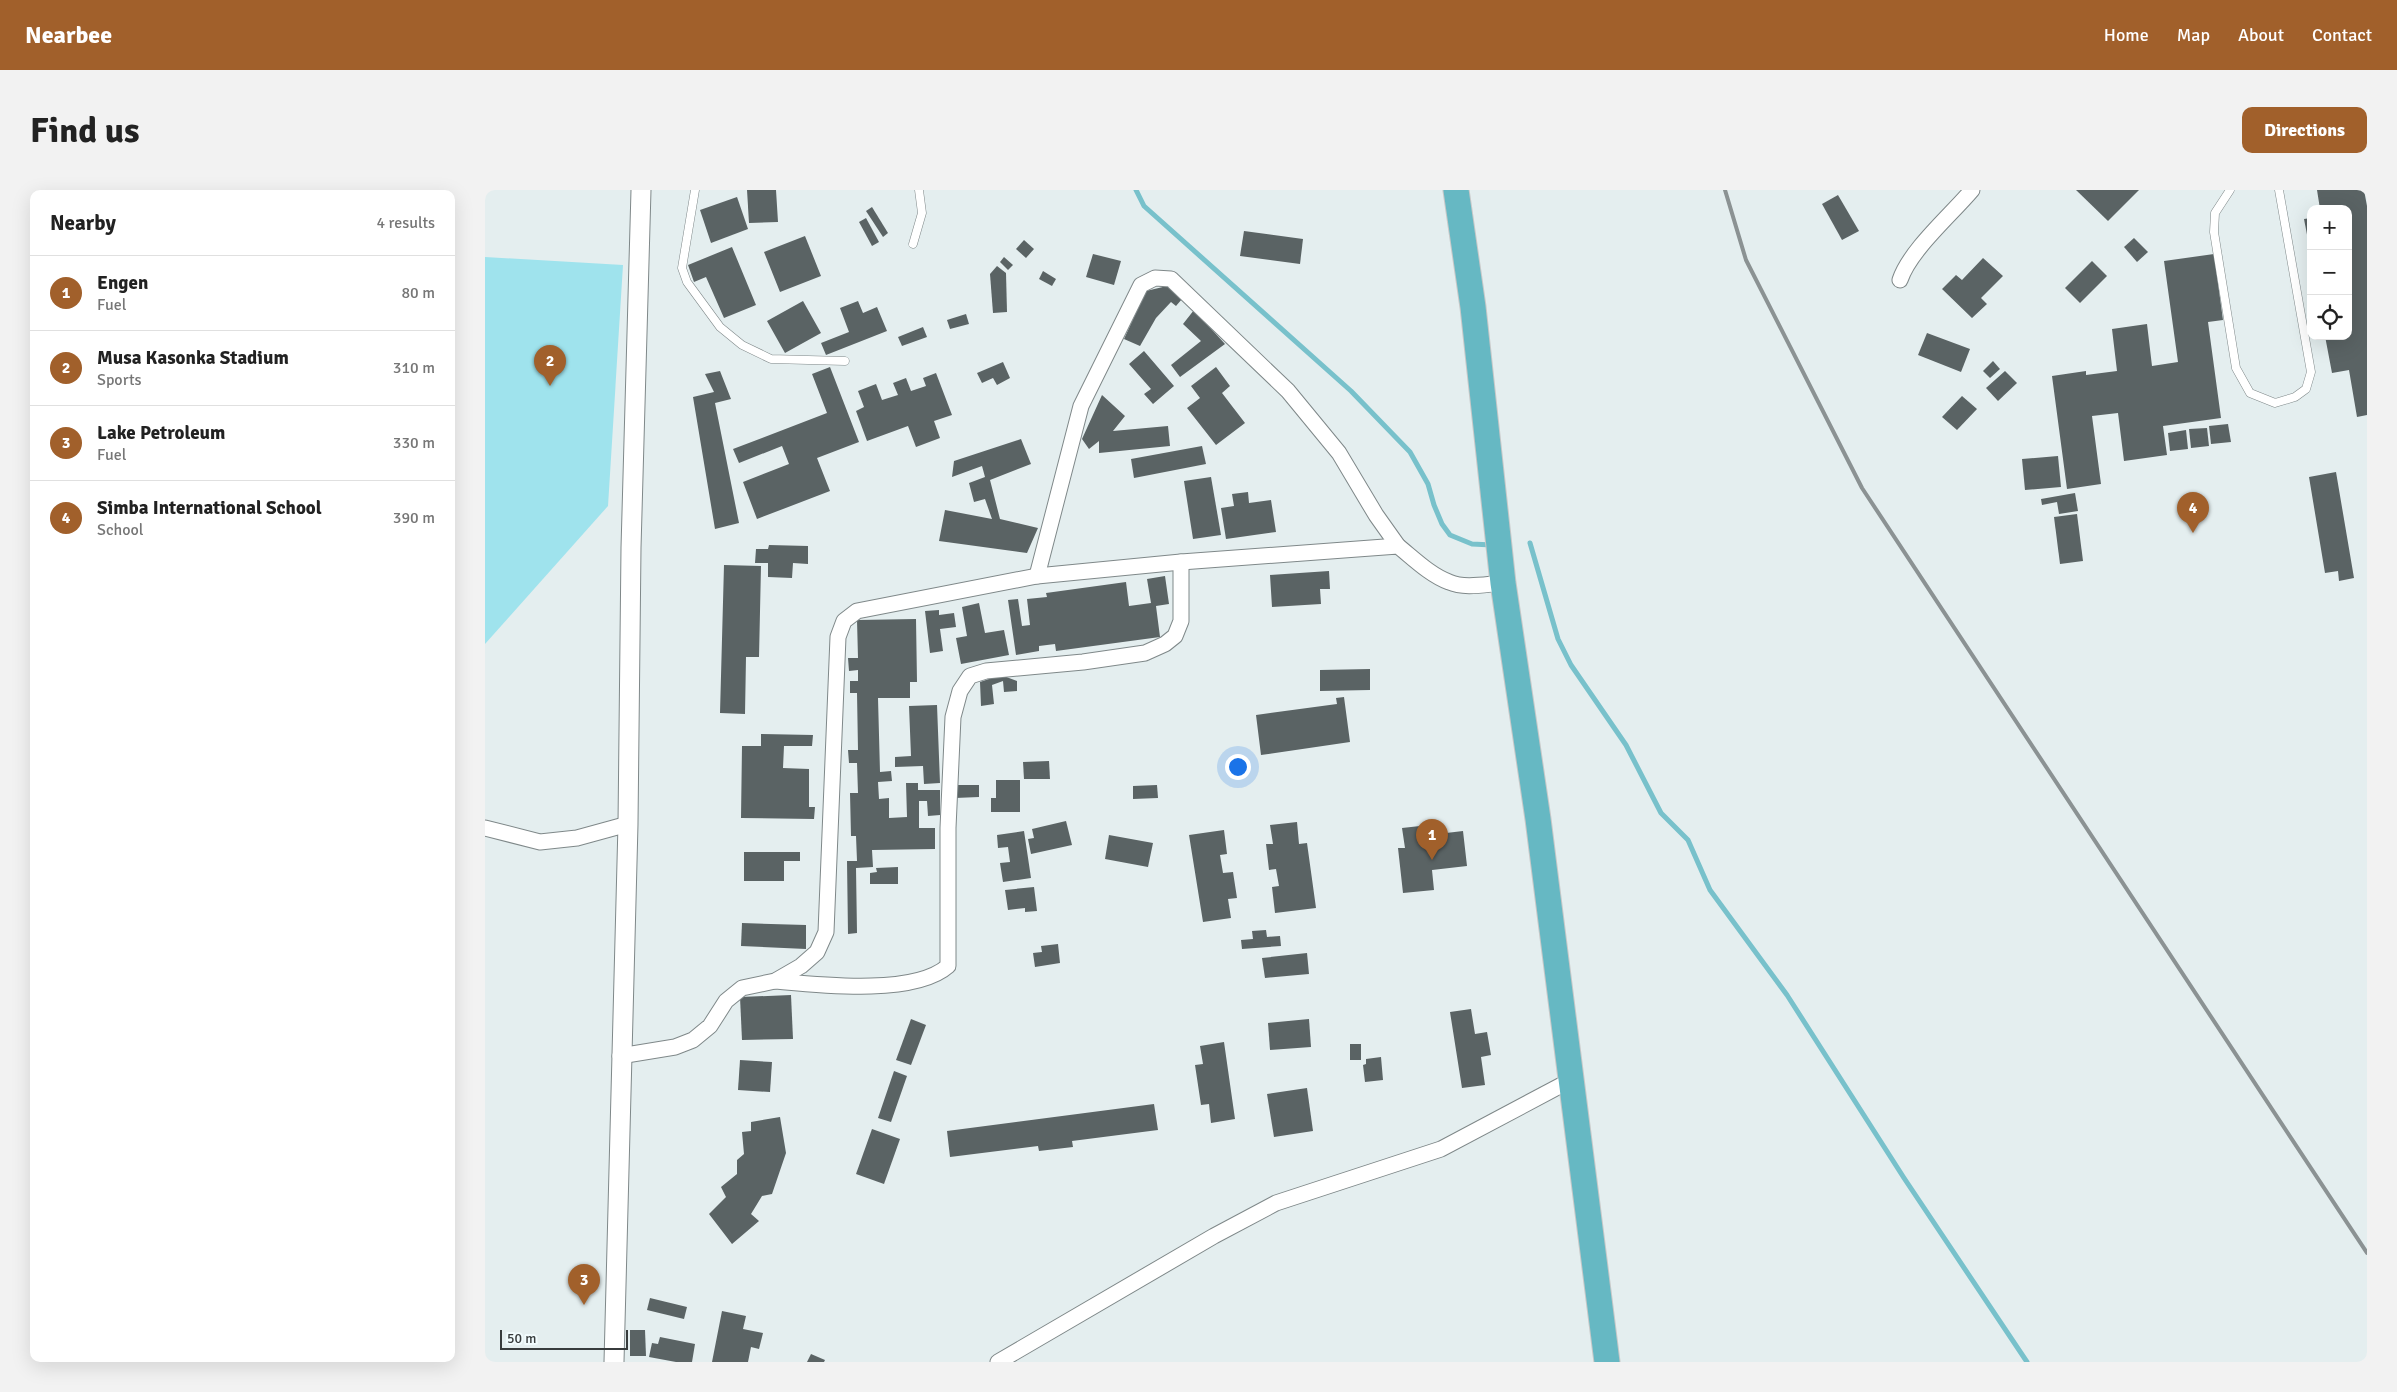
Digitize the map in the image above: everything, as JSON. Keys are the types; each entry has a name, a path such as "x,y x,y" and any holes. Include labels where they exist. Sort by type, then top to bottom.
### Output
{"highway":[{"path":"1456,190 1473,307 1503,583 1538,819 1607,1362"}],"street":[{"path":"615,1362 628,824 631,548 641,190"},
{"path":"1900,280 1904,269 1918,250 1973,190"},
{"path":"1037,576 1081,406 1141,285 1155,278 1171,279 1288,392 1339,453 1376,515 1398,546 1429,571 1449,582 1469,586 1503,583"},
{"path":"775,981 801,966 817,952 826,932 838,637 844,621 857,611 1037,576 1181,562 1398,546"},
{"path":"621,1056 675,1047 693,1040 710,1026 726,1001 742,988 775,981 820,985 873,986 908,982 938,975 948,966 948,828 953,717 960,692 970,676 986,671 1083,662 1145,653 1165,644 1175,636 1181,621 1181,562"},
{"path":"485,828 540,842 577,838 628,824"},
{"path":"998,1362 1214,1236 1276,1203 1441,1149 1571,1080"}],"lane":[{"path":"695,190 682,268 687,282 720,327 742,345 771,359 845,361"},
{"path":"913,244 922,213 919,190"},
{"path":"2230,190 2215,213 2214,232 2236,368 2250,393 2275,403 2295,397 2306,389 2311,372 2279,190"}],"shaded area":[{"path":"485,257 623,265 608,506 485,644"}],"building":[{"path":"747,190 776,190 778,222 749,223"},
{"path":"2076,190 2139,190 2108,221"},
{"path":"2317,190 2364,190 2367,206 2367,415 2357,417 2349,370 2332,373 2326,340 2352,340 2352,205 2319,205"},
{"path":"1838,195 1859,231 1842,240 1822,204"},
{"path":"737,197 748,229 711,243 700,210"},
{"path":"872,207 888,233 883,237 866,211"},
{"path":"866,218 879,242 872,246 859,222"},
{"path":"2304,219 2307,219 2307,235"},
{"path":"1244,231 1303,239 1300,264 1240,256"},
{"path":"805,236 821,276 780,292 764,252"},
{"path":"2134,238 2148,252 2137,262 2124,247"},
{"path":"1024,240 1034,249 1026,258 1016,249"},
{"path":"732,247 756,305 724,318 706,277 694,282 688,265"},
{"path":"1093,254 1121,261 1114,285 1086,277"},
{"path":"2214,254 2223,320 2208,322 2221,418 2163,426 2167,455 2124,461 2118,413 2092,416 2101,484 2067,489 2052,376 2086,371 2086,375 2117,371 2112,329 2147,324 2152,366 2178,362 2164,261"},
{"path":"1004,257 1013,265 1008,270 1000,262"},
{"path":"1983,258 2003,276 1981,298 1987,304 1972,318 1942,289 1956,275 1962,280"},
{"path":"2092,261 2107,276 2080,303 2065,288"},
{"path":"997,266 1006,273 1007,312 993,313 990,274"},
{"path":"1043,271 1056,279 1052,286 1039,279"},
{"path":"1167,286 1182,299 1176,306 1171,302 1156,318 1140,346 1124,339 1146,291"},
{"path":"803,301 821,333 785,353 767,321"},
{"path":"858,301 863,313 877,307 887,331 826,355 821,343 849,332 840,308"},
{"path":"1194,310 1225,344 1180,377 1171,365 1201,341 1183,324"},
{"path":"966,314 969,324 950,329 947,320"},
{"path":"923,327 927,337 902,346 898,337"},
{"path":"1927,333 1970,349 1961,372 1918,355"},
{"path":"1144,351 1174,386 1153,404 1144,394 1151,389 1129,364"},
{"path":"1993,361 2000,369 1990,378 1983,371"},
{"path":"1003,362 1010,378 997,385 993,378 982,383 977,373"},
{"path":"830,367 859,442 817,458 830,491 757,519 743,482 789,464 782,446 739,463 733,449 827,413 812,374"},
{"path":"1216,367 1230,386 1222,393 1245,423 1216,445 1187,408 1200,398 1191,386"},
{"path":"720,371 731,399 715,403 739,523 715,529 693,397 714,392 705,374"},
{"path":"2005,371 2017,383 1998,401 1986,388"},
{"path":"936,373 952,415 934,421 940,438 916,447 908,426 867,441 856,411 864,407 858,391 876,384 882,400 898,395 893,383 906,378 911,391 926,386 923,378"},
{"path":"1102,395 1125,416 1113,431 1168,426 1170,446 1099,453 1099,441 1089,449 1082,439"},
{"path":"1962,396 1977,409 1957,430 1942,417"},
{"path":"2228,424 2231,442 2211,444 2209,426"},
{"path":"2207,428 2209,446 2191,448 2189,429"},
{"path":"2186,430 2188,449 2170,451 2168,433"},
{"path":"1021,439 1031,464 990,480 1000,519 1038,528 1027,553 939,541 945,510 992,519 985,499 974,502 969,483 985,477 982,466 952,477 954,461"},
{"path":"1202,446 1206,464 1134,478 1131,459"},
{"path":"2058,456 2061,487 2025,490 2022,459"},
{"path":"2336,472 2354,578 2339,581 2338,571 2325,573 2309,477"},
{"path":"1211,477 1221,535 1193,539 1184,481"},
{"path":"1248,492 1249,503 1271,500 1276,532 1226,539 1221,508 1234,506 1232,494"},
{"path":"2075,493 2078,511 2059,514 2057,502 2042,505 2041,499"},
{"path":"2077,514 2083,561 2060,564 2054,517"},
{"path":"769,545 808,546 808,564 793,563 792,578 768,577 768,563 755,563 756,549 768,549"},
{"path":"724,565 761,566 759,657 746,657 745,714 720,713"},
{"path":"1329,571 1330,589 1320,589 1321,604 1272,607 1270,575"},
{"path":"1165,576 1169,604 1156,606 1160,637 1056,651 1055,644 1039,646 1039,651 1016,655 1008,600 1018,599 1022,626 1030,625 1027,599 1047,597 1046,593 1126,582 1129,606 1151,603 1147,579"},
{"path":"979,603 985,633 1004,630 1009,655 961,664 956,638 967,636 962,607"},
{"path":"939,610 939,615 954,613 956,627 940,629 943,651 930,653 925,611"},
{"path":"916,619 917,682 910,682 910,698 878,698 880,772 891,771 892,781 878,782 879,799 889,798 889,818 907,817 906,783 918,783 918,790 940,790 940,815 928,816 927,801 919,801 919,828 935,828 935,849 872,850 873,867 856,868 857,933 848,934 847,861 857,861 856,836 851,836 850,793 858,793 857,763 849,763 848,750 858,750 857,693 850,693 850,681 858,681 858,670 849,671 848,658 858,658 857,620"},
{"path":"1370,669 1370,690 1320,691 1320,670"},
{"path":"1001,675 1017,681 1017,691 1004,692 1003,681 992,685 994,704 981,706 980,682"},
{"path":"1344,697 1350,742 1261,755 1256,715 1337,704 1336,698"},
{"path":"937,705 940,783 924,784 923,766 895,767 895,757 911,756 909,706"},
{"path":"761,734 813,735 812,746 784,746 783,768 809,769 809,807 815,807 814,819 741,818 742,746 761,746"},
{"path":"1049,761 1050,779 1024,779 1023,762"},
{"path":"996,780 1020,780 1020,812 991,812 991,798 996,798"},
{"path":"955,785 979,785 979,797 955,798"},
{"path":"1157,785 1158,798 1133,799 1133,786"},
{"path":"1066,821 1072,845 1031,854 1028,839 1034,838 1032,829"},
{"path":"1297,822 1299,844 1307,843 1316,908 1275,913 1272,887 1279,886 1276,869 1269,870 1266,844 1273,844 1270,825"},
{"path":"1420,826 1421,836 1463,831 1467,866 1432,870 1434,890 1403,893 1398,848 1405,848 1402,828"},
{"path":"1224,830 1227,854 1220,855 1223,873 1233,872 1237,898 1228,899 1231,918 1203,922 1189,835"},
{"path":"1024,831 1031,878 1003,882 1000,863 1010,862 1008,847 998,848 997,835"},
{"path":"1109,835 1153,843 1148,867 1105,859"},
{"path":"744,852 800,852 800,861 784,861 784,881 744,881"},
{"path":"898,867 898,884 870,884 870,873 877,872 876,868"},
{"path":"1034,887 1037,911 1025,912 1025,908 1008,910 1005,890"},
{"path":"742,923 806,925 806,949 741,946"},
{"path":"1266,930 1267,937 1280,936 1281,946 1242,949 1241,940 1253,939 1252,931"},
{"path":"1058,944 1060,963 1035,967 1033,953 1042,952 1041,946"},
{"path":"1307,953 1309,974 1265,978 1262,958"},
{"path":"791,995 793,1039 742,1040 740,997"},
{"path":"1471,1009 1475,1034 1487,1032 1491,1055 1481,1057 1485,1085 1462,1088 1450,1012"},
{"path":"911,1019 926,1025 911,1065 896,1060"},
{"path":"1309,1019 1311,1047 1270,1050 1268,1023"},
{"path":"1224,1042 1235,1119 1211,1123 1209,1104 1201,1105 1195,1065 1203,1064 1200,1046"},
{"path":"1350,1044 1361,1044 1361,1060 1350,1060"},
{"path":"1381,1057 1383,1080 1365,1082 1363,1065 1366,1064 1366,1059"},
{"path":"740,1060 772,1062 770,1092 738,1090"},
{"path":"894,1071 907,1076 891,1122 878,1118"},
{"path":"1307,1088 1313,1131 1274,1137 1267,1094"},
{"path":"1154,1104 1158,1130 1072,1141 1073,1147 1039,1151 1038,1146 950,1157 947,1131"},
{"path":"780,1117 786,1153 772,1194 762,1196 751,1214 759,1221 732,1244 709,1214 726,1197 721,1187 737,1174 737,1160 744,1154 742,1132 751,1131 751,1122"},
{"path":"872,1129 900,1139 884,1184 856,1174"},
{"path":"650,1298 687,1307 684,1319 647,1310"},
{"path":"722,1311 746,1316 743,1329 763,1333 759,1349 751,1347 748,1362 712,1362"},
{"path":"630,1330 645,1330 646,1356 630,1356"},
{"path":"660,1337 695,1344 692,1362 676,1362 649,1357 652,1343 658,1344"},
{"path":"811,1354 825,1360 824,1362 807,1362"}],"waterway":[{"path":"1136,190 1144,206 1351,391 1410,452 1428,484 1442,524 1450,535 1472,544 1492,545"},
{"path":"1530,543 1558,639 1571,665 1626,745 1661,813 1688,840 1710,890 1787,995 1904,1178 2027,1362"}],"railway":[{"path":"1725,190 1746,260 1862,488 2367,1253"}],"place":[{"name":"Musa Kasonka Stadium","path":"550,386"},
{"name":"Simba International School","path":"2193,533"},
{"name":"Engen","path":"1432,860"},
{"name":"Lake Petroleum","path":"584,1305"}]}
